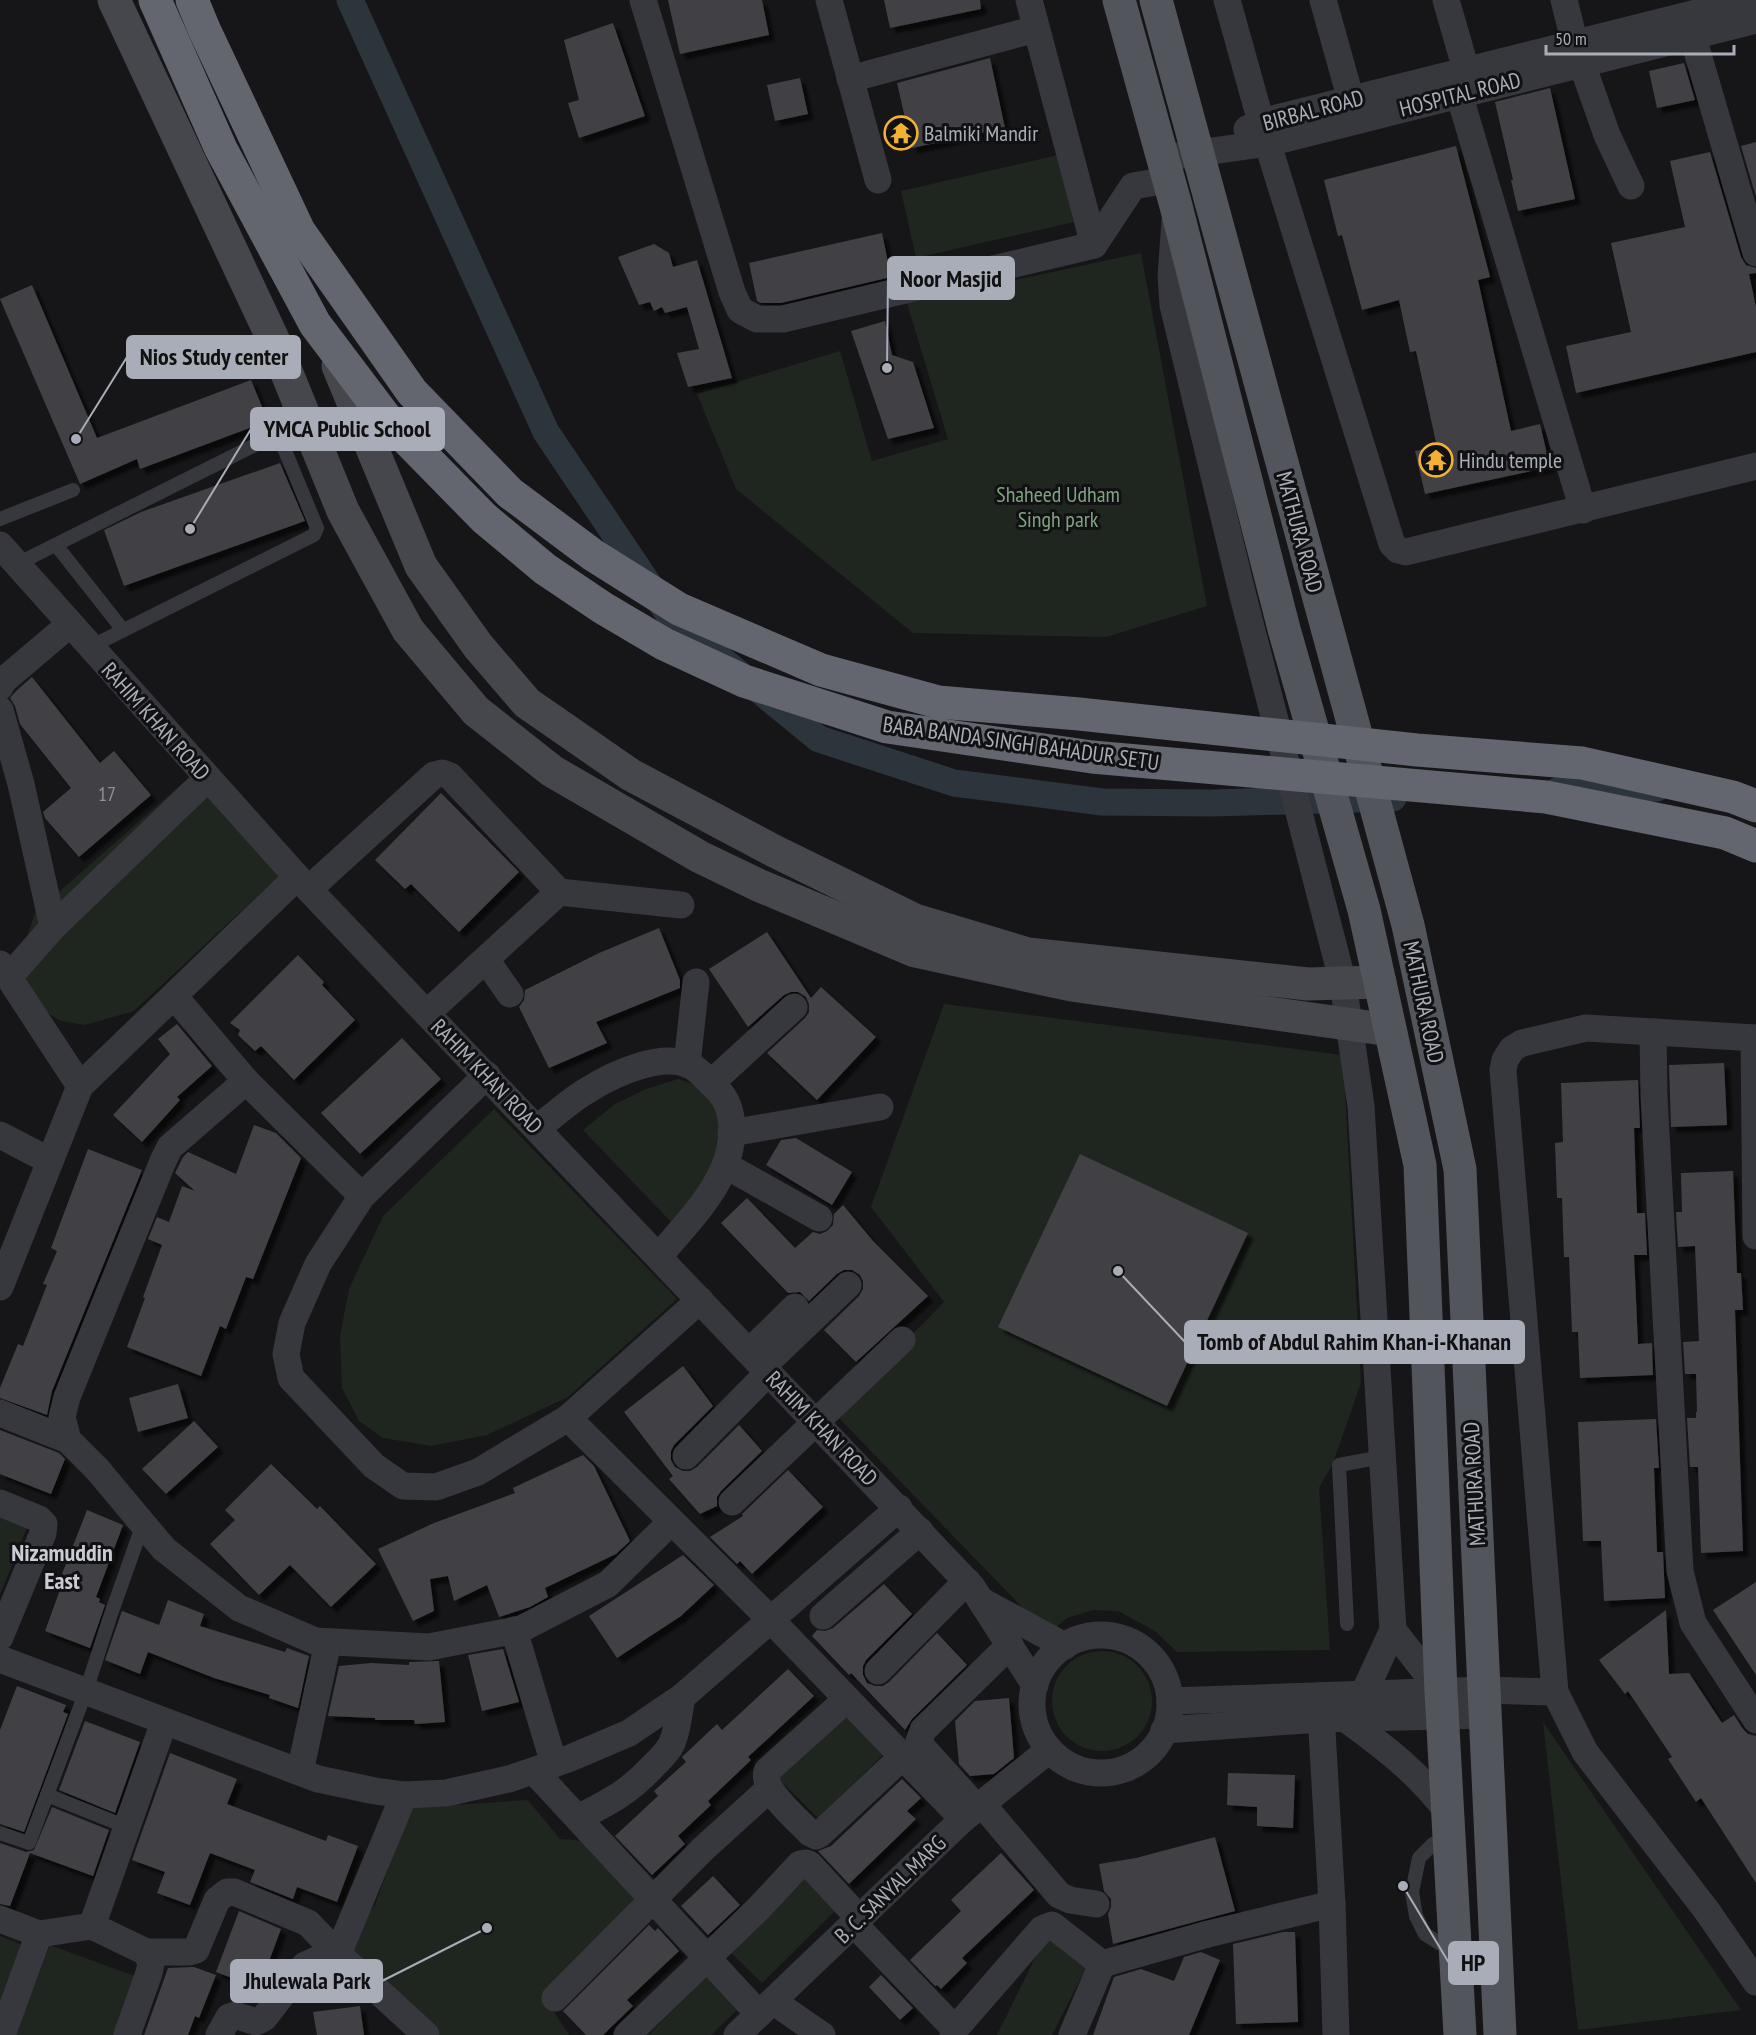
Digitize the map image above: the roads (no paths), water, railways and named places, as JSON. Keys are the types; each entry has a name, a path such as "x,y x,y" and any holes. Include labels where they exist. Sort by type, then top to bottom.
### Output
{"highway":[{"name":"BABA BANDA SINGH BAHADUR SETU","path":"155,0 221,149 315,324 386,418 484,518 545,569 603,608 664,644 744,681 887,727 1092,758 1546,796 1725,833 1756,846"},
{"name":"BABA BANDA SINGH BAHADUR SETU","path":"192,0 299,231 412,392 510,493 593,555 679,609 821,669 939,702 1079,714 1417,750 1582,763 1734,797 1756,806"}],"main road":[{"name":"MATHURA ROAD","path":"1119,0 1284,628 1364,910 1420,1166 1442,1703 1460,2035"},
{"name":"MATHURA ROAD","path":"1156,0 1408,926 1460,1169 1500,2035"}],"street":[{"path":"114,0 273,339 343,511 408,630 476,711 552,771 700,857 758,885 915,951 1071,985 1390,1030"},
{"path":"182,0 249,163 357,408 421,566 478,646 527,703 631,775 776,852 915,920 1028,954 1308,984 1380,982"},
{"path":"643,0 732,292 740,310 757,319 783,319 1094,245 1029,0"},
{"path":"830,0 878,180"},
{"path":"1227,0 1265,132 1392,544 1398,550 1406,552 1756,466"},
{"path":"1323,0 1351,100"},
{"path":"1446,0 1466,85 1583,510"},
{"path":"1564,0 1579,54 1607,135 1631,186"},
{"path":"1749,0 1699,16 1756,252"},
{"name":"HOSPITAL ROAD","path":"1094,245 1133,186 1168,181 1197,153 1265,132 1466,85 1579,54 1699,16 1756,20"},
{"path":"850,79 1036,29"},
{"name":"BIRBAL ROAD","path":"1265,132 1351,100 1466,85"},
{"path":"1168,181 1173,305 1257,651 1343,983 1361,1106 1393,1630 1363,1695"},
{"name":"RAHIM KHAN ROAD","path":"8,555 303,883 920,1531 974,1591 1035,1684"},
{"path":"0,687 3,681 69,625"},
{"path":"0,710 10,781 53,927"},
{"path":"0,1287 80,1086 174,996 303,883 434,775 442,773 450,776 560,892 681,905"},
{"path":"80,1086 5,971 208,778"},
{"path":"427,1013 560,892"},
{"path":"486,960 510,993"},
{"path":"687,1064 696,982"},
{"path":"174,996 246,1081 362,1196"},
{"path":"711,1083 794,1006"},
{"path":"1756,1236 1755,1038 1586,1028 1522,1043 1512,1048 1505,1060 1503,1070 1555,1692 1585,1752 1707,1911 1756,1982"},
{"path":"1653,1032 1654,1097 1680,1571 1693,1623 1756,1720"},
{"path":"537,1128 588,1090 635,1066 672,1060 692,1066 711,1083 729,1107 731,1133 723,1170 702,1205 659,1256"},
{"path":"487,1075 362,1196 318,1264 292,1323 286,1354 291,1378 374,1466 403,1486 436,1487 478,1472 568,1418 700,1300"},
{"path":"68,1440 62,1417 67,1397 163,1161 170,1147 246,1081"},
{"path":"731,1133 880,1107"},
{"path":"0,1135 50,1161"},
{"path":"723,1170 810,1220"},
{"path":"761,1363 848,1286"},
{"path":"686,1456 761,1363 795,1307"},
{"path":"732,1502 902,1340"},
{"path":"0,1413 68,1440 97,1468 164,1549 239,1608 315,1641 429,1647 521,1629 608,1584 671,1522"},
{"path":"568,1418 771,1620 902,1756 974,1811"},
{"path":"0,1503 39,1519 44,1524 43,1533 0,1636"},
{"path":"0,1659 318,1779 404,1795 446,1793 509,1779 544,1768 629,1733 682,1697 899,1508"},
{"path":"819,1578 832,1609 920,1531"},
{"path":"878,1671 974,1591"},
{"name":"RAHIM KHAN ROAD","path":"974,1591 1065,1646"},
{"path":"514,1630 544,1768 578,1818 707,1958 757,2021 822,2035"},
{"path":"1393,1630 1442,1703"},
{"path":"1099,1635 1121,1638 1140,1647 1161,1671 1166,1680 1170,1701 1168,1722 1160,1741 1146,1757 1127,1768 1107,1773 1086,1771 1066,1764 1049,1750 1037,1730 1032,1708 1035,1684 1045,1664 1065,1646 1078,1639 1099,1635"},
{"path":"300,1772 328,1642"},
{"path":"1010,1645 923,1730 920,1736 921,1746 974,1811 1059,1895 1070,1900 1096,1904"},
{"path":"1164,1730 1329,1711 1484,1702 1555,1692"},
{"path":"1170,1701 1329,1711 1363,1695 1442,1703"},
{"path":"578,1818 621,1796 639,1782 666,1752 672,1742 682,1697"},
{"path":"847,1699 767,1772 765,1777 769,1789 810,1833 816,1836 902,1756"},
{"path":"1329,1711 1394,1754 1429,1788 1449,1826"},
{"path":"1329,1711 1336,2035"},
{"path":"92,1926 164,1722"},
{"name":"B. C. SANYAL MARG","path":"757,2021 856,1920 974,1811 1049,1750"},
{"path":"555,1998 703,1849 769,1789"},
{"path":"338,1954 404,1795"},
{"path":"627,2035 800,1864 806,1863 954,2032 1047,1926 1052,1925 1102,1964"},
{"path":"0,1919 39,1934 92,1926 146,1952 189,1952 196,1950 217,1900 221,1895 234,1892 308,1923 338,1954 426,2035"},
{"path":"1102,1964 1332,1904"},
{"path":"2,2035 39,1934"},
{"path":"127,2035 149,1973 151,1963 146,1952"},
{"path":"219,2035 229,2017 235,2015 256,2022 264,2018 305,1965 322,1957 338,1954"},
{"path":"1072,2035 1102,1964"}],"lane":[{"path":"8,555 56,545 271,437 281,441 317,528 314,535 90,647"},
{"path":"0,519 73,490"},
{"path":"56,545 123,630"},
{"path":"1347,1624 1339,1465 1382,1457"},
{"path":"0,1833 29,1843 86,1691 144,1523"},
{"path":"47,1795 127,1827"}],"waterway":[{"path":"350,0 546,432 672,619 819,739 954,783 1102,802 1212,803 1393,798"},
{"path":"1557,791 1657,788"}],"place":[{"name":"Balmiki Mandir","path":"901,133"},
{"name":"Noor Masjid","path":"887,368"},
{"name":"Nios Study center","path":"76,439"},
{"name":"Hindu temple","path":"1436,460"},
{"name":"YMCA Public School","path":"190,529"},
{"name":"Tomb of Abdul Rahim Khan-i-Khanan","path":"1118,1271"},
{"name":"HP","path":"1403,1886"},
{"name":"Jhulewala Park","path":"487,1928"}],"district":[{"name":"Nizamuddin East","path":"62,1566"}],"park label":[{"name":"Shaheed Udham Singh park","path":"1058,506"}]}
